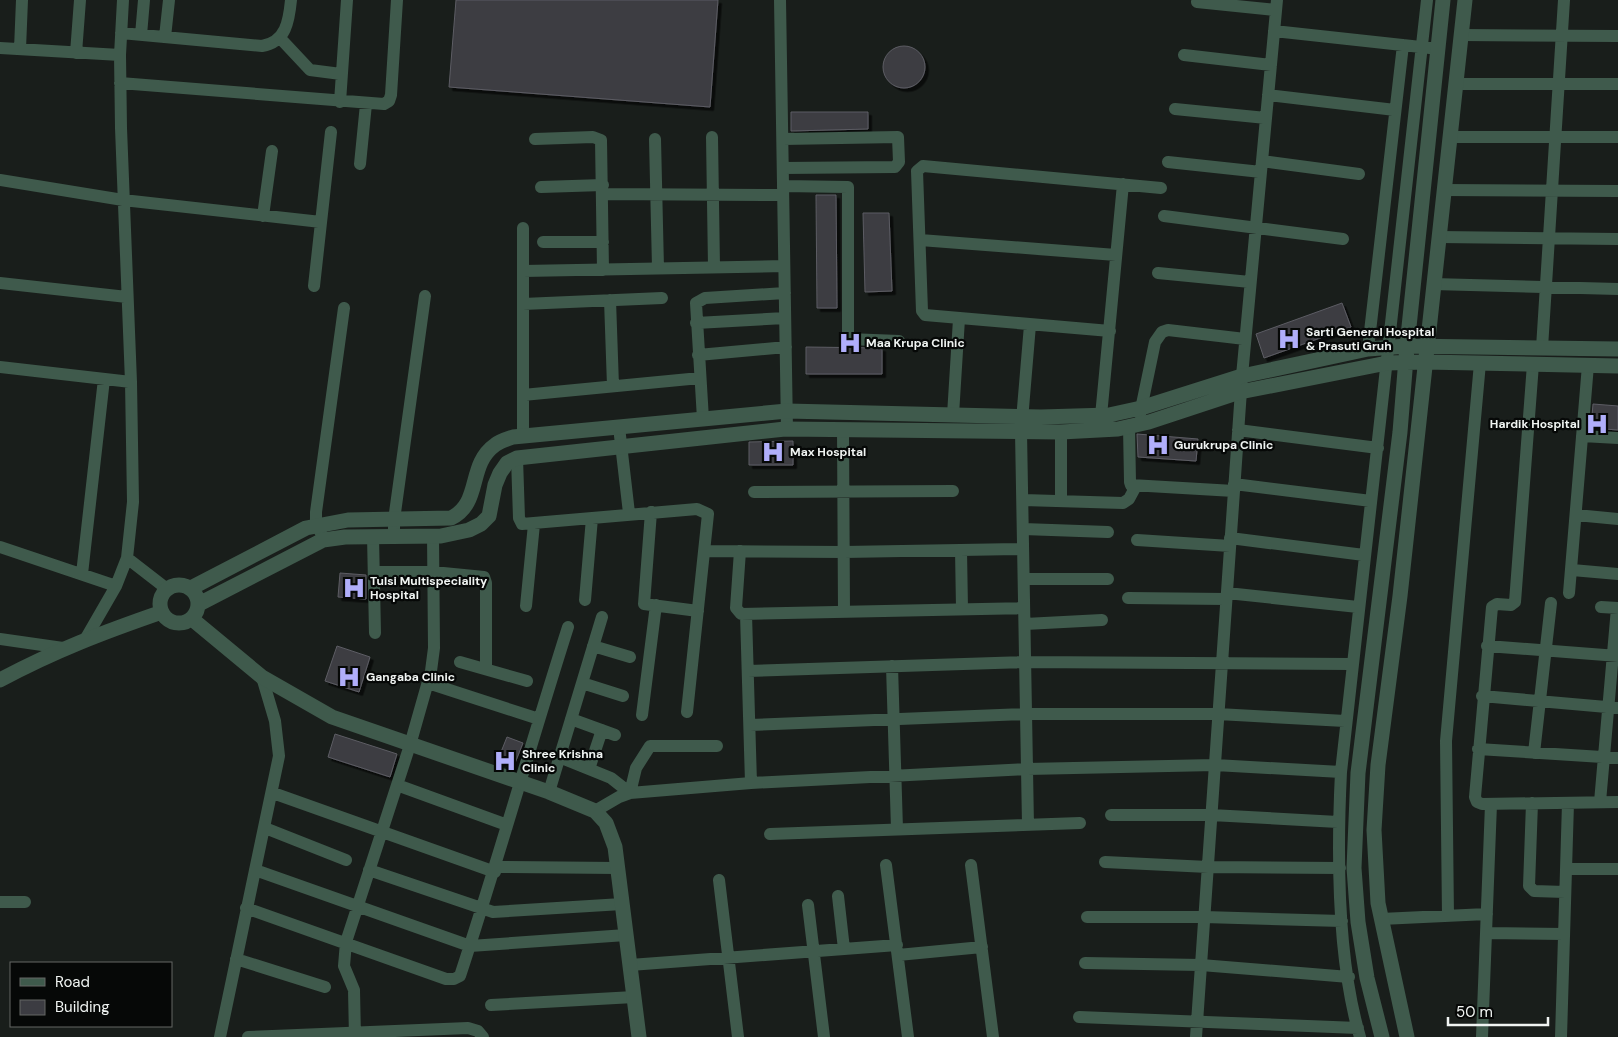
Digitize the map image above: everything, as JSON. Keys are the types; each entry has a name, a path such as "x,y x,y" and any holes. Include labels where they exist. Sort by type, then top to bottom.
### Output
{"street":[{"path":"20,49 22,0"},
{"path":"76,53 80,0"},
{"path":"86,638 116,586 127,558 133,502 131,382 120,82 123,0"},
{"path":"141,35 144,0"},
{"path":"165,37 169,0"},
{"path":"121,33 262,46 272,45 286,29 291,0"},
{"path":"340,102 347,0"},
{"path":"120,82 340,102 384,104 389,101 391,94 397,0"},
{"path":"780,0 787,430"},
{"path":"1079,1017 1197,1020 1359,1033 1342,921 1338,822 1341,772 1351,664 1378,448 1427,0"},
{"path":"1382,1037 1367,978 1358,922 1354,868 1359,763 1400,432 1406,346 1444,0"},
{"path":"1406,1037 1382,919 1374,830 1378,765 1400,596 1465,0"},
{"path":"1542,348 1564,0"},
{"path":"1196,1037 1240,392 1276,5 1197,2"},
{"path":"1274,31 1438,49"},
{"path":"1461,35 1562,34 1618,36"},
{"path":"280,38 310,70 341,74"},
{"path":"1368,349 1403,45"},
{"path":"0,48 120,55"},
{"path":"1184,55 1271,65"},
{"path":"1456,84 1618,84"},
{"path":"1268,95 1395,110"},
{"path":"360,164 366,104"},
{"path":"1175,109 1266,118"},
{"path":"314,286 331,132"},
{"path":"712,137 714,267"},
{"path":"782,139 898,137 899,162 895,167 783,168"},
{"path":"1450,137 1618,137"},
{"path":"535,139 598,138 602,143 603,270"},
{"path":"655,139 658,194 658,268"},
{"path":"264,216 272,151"},
{"path":"1168,162 1359,174"},
{"path":"1110,331 928,316 922,311 917,171 923,166 1161,188"},
{"path":"0,180 123,200 321,222"},
{"path":"1101,416 1123,184"},
{"path":"541,187 658,194 713,195 848,187 848,340 899,341"},
{"path":"1444,190 1618,191"},
{"path":"1164,216 1343,239"},
{"path":"523,228 523,436"},
{"path":"1438,237 1618,239"},
{"path":"920,240 1116,255"},
{"path":"543,242 603,242"},
{"path":"523,271 784,266"},
{"path":"1158,273 1250,282"},
{"path":"0,283 127,297"},
{"path":"1433,284 1618,289"},
{"path":"703,419 695,309 699,300 785,293"},
{"path":"394,536 394,520 425,296"},
{"path":"523,304 662,298"},
{"path":"610,300 613,386"},
{"path":"323,540 316,512 344,308"},
{"path":"696,323 785,318"},
{"path":"953,415 959,319"},
{"path":"1028,825 1022,424 1030,324"},
{"path":"1245,339 1168,330 1162,332 1155,342 1141,408 1133,426 1130,482 1136,486 1234,487 1371,501"},
{"path":"698,355 786,346"},
{"path":"199,604 323,540 345,537 458,534 481,524 489,516 495,485 500,472 507,463 517,458 787,430 1022,424 1101,416 1141,408 1242,376 1368,349 1426,346 1618,349"},
{"path":"191,588 306,528 348,520 451,518 462,512 470,502 481,461 495,444 513,437 786,411 953,415 1022,424 1061,432 1093,432 1133,426 1240,392 1387,363 1618,366"},
{"path":"1448,916 1446,751 1480,363"},
{"path":"1533,364 1515,602 1511,605 1497,604 1492,607 1482,696 1475,797 1477,802 1491,804 1618,802"},
{"path":"1569,593 1588,365"},
{"path":"0,367 131,382"},
{"path":"523,395 700,378"},
{"path":"82,574 104,379"},
{"path":"619,427 629,513"},
{"path":"844,430 844,611"},
{"path":"1238,430 1378,448"},
{"path":"1061,432 1061,501"},
{"path":"1582,436 1618,438"},
{"path":"517,458 519,518 522,524 629,513 703,510 708,514 687,712"},
{"path":"1023,500 1126,502 1136,486"},
{"path":"754,492 953,491"},
{"path":"651,512 644,604 698,610"},
{"path":"1576,515 1618,519"},
{"path":"584,600 592,518"},
{"path":"526,606 534,524"},
{"path":"1023,530 1108,532"},
{"path":"355,1035 354,990 344,966 346,942 428,684 434,648 433,535"},
{"path":"373,536 375,633"},
{"path":"1138,540 1230,542 1364,555"},
{"path":"0,547 116,586"},
{"path":"705,551 844,552 1023,549"},
{"path":"961,550 962,609"},
{"path":"740,552 736,608 741,614 1024,608"},
{"path":"127,558 167,588"},
{"path":"1572,570 1618,574"},
{"path":"375,572 433,572 484,577 486,583 486,669"},
{"path":"1024,579 1108,579"},
{"path":"175,585 184,585 191,588 197,595 199,604 197,612 192,619 175,623 167,619 162,612 160,604 162,595 167,588 175,585"},
{"path":"1128,598 1226,596 1358,607"},
{"path":"1534,753 1551,603"},
{"path":"642,715 656,605"},
{"path":"1600,802 1603,757 1613,708 1617,608 1601,607"},
{"path":"0,680 62,648 162,612"},
{"path":"746,614 751,784"},
{"path":"549,792 602,617"},
{"path":"192,619 262,677 332,717 549,792 595,810 606,823 615,847 639,1037"},
{"path":"1025,624 1102,620"},
{"path":"246,908 446,979 454,979 460,976 495,870 568,627"},
{"path":"0,639 62,648"},
{"path":"593,646 630,657"},
{"path":"1487,646 1615,656"},
{"path":"460,662 527,681"},
{"path":"748,671 1025,662 1351,664"},
{"path":"892,666 897,829"},
{"path":"220,1037 254,870 273,793 279,756 275,721 262,677"},
{"path":"582,682 623,696"},
{"path":"428,684 539,719"},
{"path":"1482,696 1613,708"},
{"path":"750,725 1026,714 1218,714 1345,721"},
{"path":"571,719 616,735"},
{"path":"589,769 602,730"},
{"path":"630,793 636,768 650,746 717,746"},
{"path":"1478,749 1618,758"},
{"path":"559,757 611,778 630,793"},
{"path":"595,810 619,796 630,793 751,784 1027,769 1214,765 1341,772"},
{"path":"397,785 507,825"},
{"path":"273,793 495,870 617,868"},
{"path":"1532,803 1529,886 1534,891 1565,892"},
{"path":"1561,1037 1568,803"},
{"path":"1482,1037 1491,804"},
{"path":"1111,815 1211,815 1338,822"},
{"path":"770,834 1080,823"},
{"path":"265,828 346,860"},
{"path":"1106,862 1208,867 1340,868"},
{"path":"886,865 908,1037"},
{"path":"971,865 993,1037"},
{"path":"1566,869 1618,870"},
{"path":"254,870 470,946 626,935"},
{"path":"369,870 482,909 498,912 622,904"},
{"path":"719,880 738,1037"},
{"path":"838,896 844,949"},
{"path":"0,902 24,902"},
{"path":"808,905 824,1037"},
{"path":"1382,919 1486,914"},
{"path":"1086,917 1204,917 1342,921"},
{"path":"1486,933 1564,934"},
{"path":"630,965 844,949 897,950 982,947"},
{"path":"236,959 325,987"},
{"path":"1085,963 1201,965 1349,977"},
{"path":"491,1005 634,997"},
{"path":"248,1037 419,1033 468,1028 478,1031 483,1037"}],"building":[{"path":"456,0 718,0 710,107 449,87"},
{"path":"908,46 916,49 922,55 925,67 922,79 916,85 900,88 892,85 886,79 883,63 886,55 892,49"},
{"path":"791,112 868,112 868,129 791,131"},
{"path":"816,195 836,195 837,308 817,308"},
{"path":"863,213 889,213 892,291 865,292"},
{"path":"1342,303 1351,327 1264,358 1256,334"},
{"path":"806,347 882,348 882,374 806,374"},
{"path":"1593,404 1618,406 1618,430 1591,428"},
{"path":"1137,434 1198,439 1196,461 1138,457"},
{"path":"793,441 793,465 749,465 749,442"},
{"path":"340,573 366,575 366,599 338,597"},
{"path":"337,646 370,657 359,692 325,681"},
{"path":"335,734 397,754 390,777 328,757"},
{"path":"507,737 523,743 513,768 497,762"}],"place":[{"name":"Sarti General Hospital & Prasuti Gruh","path":"1289,339"},
{"name":"Maa Krupa Clinic","path":"850,343"},
{"name":"Hardik Hospital","path":"1597,424"},
{"name":"Gurukrupa Clinic","path":"1158,445"},
{"name":"Max Hospital","path":"773,452"},
{"name":"Tulsi Multispeciality Hospital","path":"354,588"},
{"name":"Gangaba Clinic","path":"349,677"},
{"name":"Shree Krishna Clinic","path":"505,761"}]}
